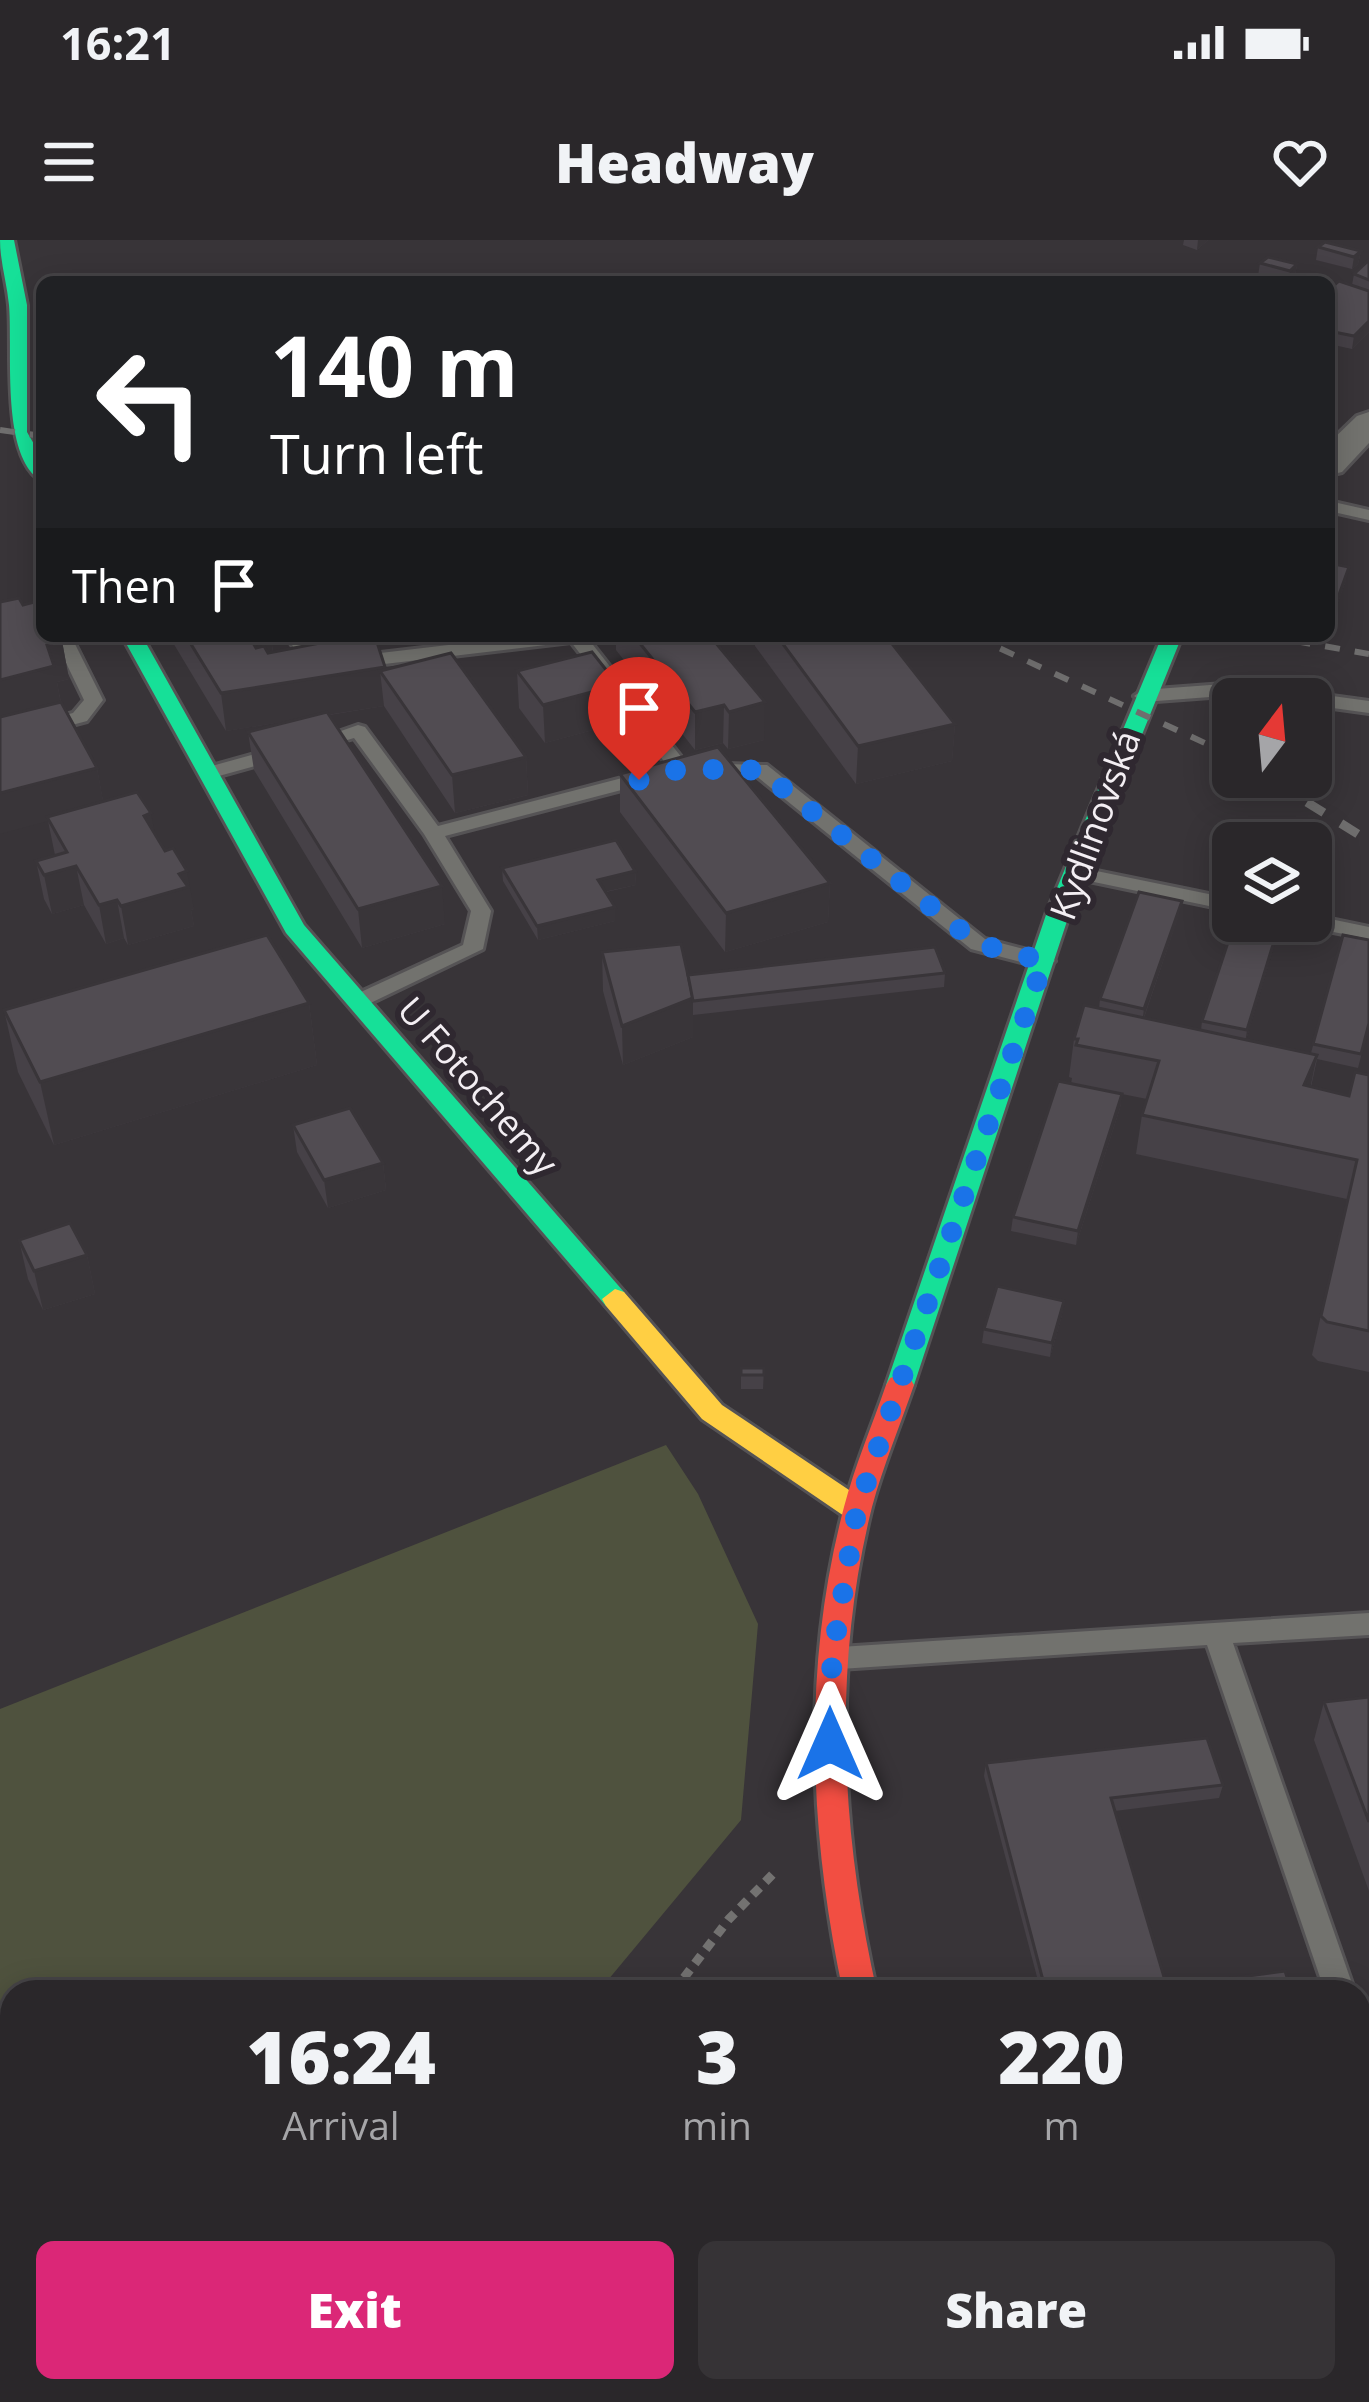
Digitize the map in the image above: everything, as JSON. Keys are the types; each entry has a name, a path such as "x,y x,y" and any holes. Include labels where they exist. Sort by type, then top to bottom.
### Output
{"street":[{"path":"6,240 18,432 12,442 36,468"},
{"path":"1335,458 1369,423"},
{"name":"U Fotochemy","path":"135,642 208,773 283,932 358,1002 712,1412 857,1510"},
{"name":"Kydlinovská","path":"857,1980 843,1924 831,1778 832,1658 857,1510 1044,961 1143,696 1169,642"}],"lane":[{"path":"1335,507 1369,515"},
{"path":"0,738 80,717 94,700 65,642"},
{"path":"299,642 316,665 521,642"},
{"path":"579,642 680,769"},
{"path":"1143,696 1212,691"},
{"path":"1332,702 1369,707"},
{"path":"208,773 358,731 433,832 481,911 473,949 358,1002"},
{"path":"433,832 680,769 760,770 978,944 1044,961"},
{"path":"1077,873 1212,901"},
{"path":"1332,925 1369,933"},
{"path":"832,1658 1369,1624"},
{"path":"1216,1633 1336,1980"}],"path":[{"path":"682,1980 729,1919 778,1868"}],"green space":[{"path":"666,1445 698,1494 758,1624 741,1820 608,1980 0,1980 0,1709"}],"building":[{"path":"1325,242 1361,251 1354,257 1318,247"},
{"path":"1268,257 1297,264 1290,271 1260,263"},
{"path":"1369,260 1369,280 1354,274"},
{"path":"1339,281 1369,291 1369,321 1354,336 1335,332 1335,285"},
{"path":"1335,564 1349,567 1335,603"},
{"path":"19,598 23,605 36,602 36,642 58,642 47,645 54,666 0,680 0,602"},
{"path":"190,642 252,642 268,653 325,642 377,642 385,667 221,693"},
{"path":"639,642 715,642 765,702 729,712 724,705 695,712"},
{"path":"781,642 891,642 955,724 858,746"},
{"path":"592,652 618,685 543,705 517,671"},
{"path":"451,653 526,757 452,775 380,671"},
{"path":"61,702 97,768 0,793 0,717"},
{"path":"327,712 442,886 358,909 248,732"},
{"path":"718,747 830,883 726,913 620,774"},
{"path":"137,792 151,813 144,816 165,851 173,848 187,871 179,874 188,887 121,906 117,900 99,905 76,866 44,875 36,861 67,852 47,817"},
{"path":"616,840 635,871 598,880 615,907 537,926 502,868"},
{"path":"1139,892 1182,901 1144,1009 1100,999"},
{"path":"267,935 309,1003 40,1082 4,1010"},
{"path":"1343,935 1369,940 1369,1023 1361,1054 1313,1044"},
{"path":"1228,942 1274,942 1247,1030 1202,1021"},
{"path":"681,944 693,998 622,1026 602,952"},
{"path":"935,947 945,973 693,1001 688,975"},
{"path":"1084,1005 1317,1055 1304,1085 1349,1096 1355,1072 1369,1075 1369,1331 1327,1322 1321,1316 1357,1160 1142,1115 1159,1061 1076,1045"},
{"path":"1058,1081 1122,1094 1078,1231 1013,1217"},
{"path":"350,1108 383,1163 324,1180 293,1125"},
{"path":"70,1223 87,1255 34,1271 19,1240"},
{"path":"997,1286 1064,1301 1052,1343 984,1329"},
{"path":"741,1368 764,1368 764,1375 741,1375"},
{"path":"1369,1697 1369,1822 1324,1702"},
{"path":"1207,1738 1223,1785 1111,1798 1165,1980 1043,1980 986,1763"},
{"path":"1285,1971 1288,1980 1219,1980"}],"railway":[{"path":"0,430 36,435"},
{"path":"986,642 1212,746"},
{"path":"1300,642 1369,654"},
{"path":"1300,798 1369,841"}],"traffic: fast":[{"path":"6,240 18,305 18,432 36,464"},
{"path":"135,642 294,928 615,1299"},
{"path":"900,1385 1059,912 1169,642"}],"traffic: slow":[{"path":"615,1299 712,1412 857,1510"}],"traffic: jam":[{"path":"857,1980 832,1813 831,1686 845,1564 862,1492 900,1385"}],"route":[{"path":"639,780 680,769 760,770 978,944 1044,961 857,1510 832,1658 830,1744"}]}
